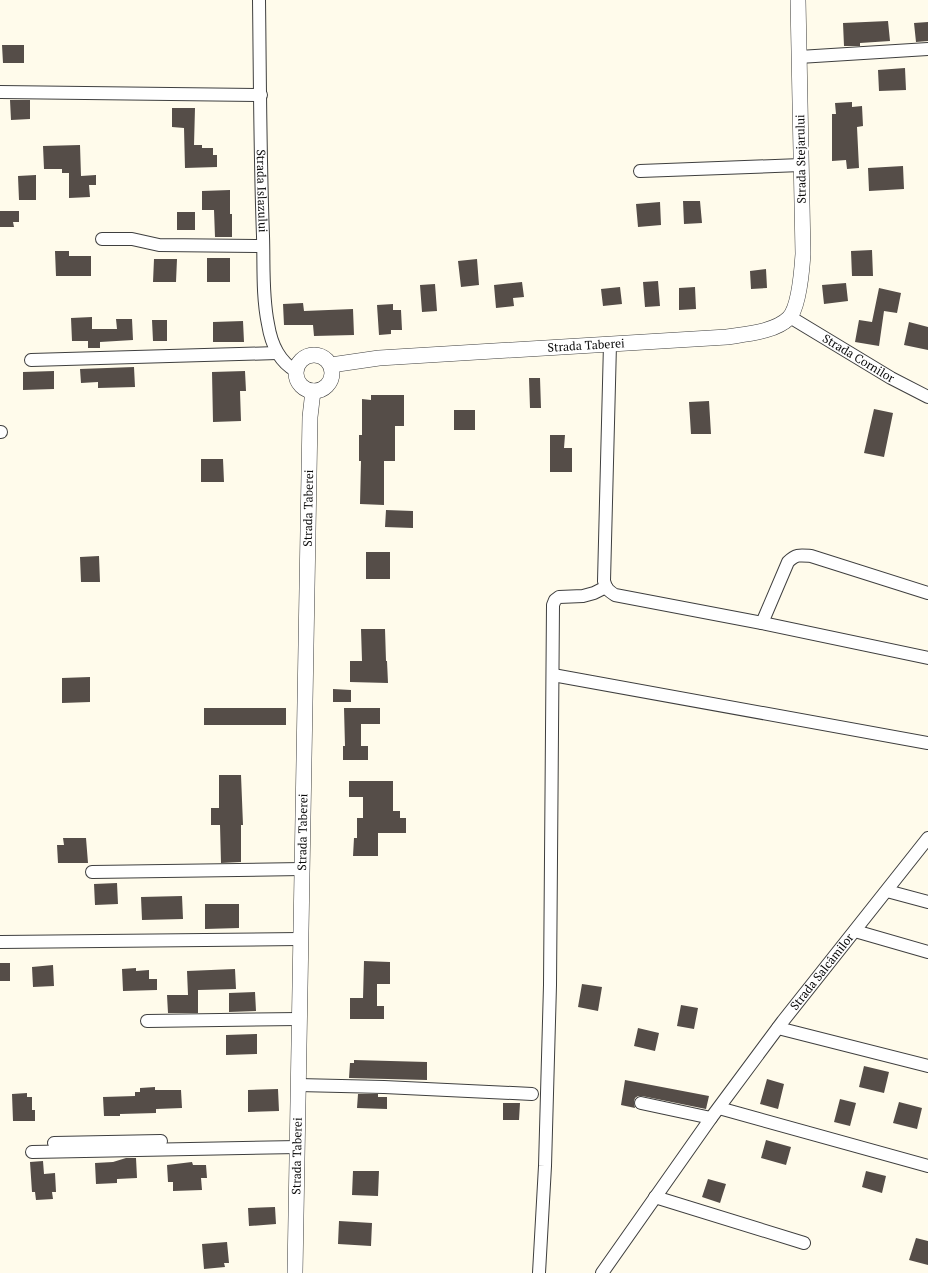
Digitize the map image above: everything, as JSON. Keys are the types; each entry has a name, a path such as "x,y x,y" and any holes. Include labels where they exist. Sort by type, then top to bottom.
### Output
{"street":[{"name":"Strada Islazului","path":"259,0 263,246 268,323 276,352 285,364 296,371"},
{"name":"Strada Stejarului","path":"790,317 797,297 803,254 798,0"},
{"path":"799,57 928,49"},
{"path":"0,92 261,95"},
{"path":"640,171 801,165"},
{"path":"102,239 132,239 159,245 263,246"},
{"name":"Strada Taberei","path":"331,365 379,358 727,337 752,333 770,328 790,317"},
{"name":"Strada Cornilor","path":"790,317 891,378 928,397"},
{"path":"610,344 604,581 609,591 616,595 762,623 928,658"},
{"path":"31,360 276,352"},
{"path":"314,354 324,357 331,365 331,381 323,389 313,391 304,388 297,380 296,371 300,361 308,355 314,354"},
{"name":"Strada Taberei","path":"295,1273 310,429 313,391"},
{"path":"762,623 788,562 794,557 802,555 811,556 928,593"},
{"path":"539,1273 545,1166 550,985 553,675 552,614 555,600 559,597 584,596 606,587"},
{"path":"553,675 928,744"},
{"name":"Strada Salcâmilor","path":"602,1273 711,1118 778,1028 928,838"},
{"path":"92,872 302,869"},
{"path":"887,891 928,902"},
{"path":"856,931 928,952"},
{"path":"0,942 300,939"},
{"path":"147,1021 299,1019"},
{"path":"778,1028 928,1066"},
{"path":"298,1085 532,1094"},
{"path":"641,1103 711,1118"},
{"path":"719,1108 928,1166"},
{"path":"54,1142 298,1143"},
{"path":"32,1152 298,1143"},
{"path":"655,1197 804,1243"}],"building":[{"path":"888,21 890,41 860,43 860,46 844,46 843,23"},
{"path":"928,22 928,41 916,42 914,23"},
{"path":"2,45 24,45 24,63 3,63"},
{"path":"905,68 906,90 879,91 878,70"},
{"path":"10,100 30,100 30,119 11,120"},
{"path":"852,102 852,107 862,106 863,126 857,127 859,168 847,169 846,160 832,161 832,114 836,114 835,103"},
{"path":"172,108 195,108 194,145 202,145 202,148 213,148 213,155 217,155 217,167 185,168 184,128 172,127"},
{"path":"80,145 81,176 96,175 96,185 89,185 90,197 69,198 69,173 62,173 62,169 44,169 43,146"},
{"path":"903,166 904,189 869,191 868,168"},
{"path":"36,175 36,200 19,200 18,176"},
{"path":"230,190 232,237 215,237 214,210 202,210 202,191"},
{"path":"683,201 700,201 702,223 684,224"},
{"path":"660,202 661,225 638,227 636,204"},
{"path":"0,211 19,211 19,222 13,222 14,227 0,227"},
{"path":"177,212 195,212 195,230 177,230"},
{"path":"872,250 873,276 852,276 851,251"},
{"path":"55,251 69,251 69,256 91,256 91,276 56,276"},
{"path":"207,258 230,258 230,282 207,282"},
{"path":"154,259 177,259 176,282 153,282"},
{"path":"477,259 479,285 461,287 458,261"},
{"path":"766,269 767,288 751,289 750,271"},
{"path":"658,281 660,306 645,307 643,282"},
{"path":"522,282 524,297 513,298 514,306 496,308 494,285"},
{"path":"846,283 848,301 824,304 822,285"},
{"path":"435,284 437,311 422,312 420,285"},
{"path":"620,287 622,304 603,306 601,289"},
{"path":"695,287 696,309 679,310 679,288"},
{"path":"879,288 901,293 897,313 884,311 879,346 855,342 859,320 872,322"},
{"path":"303,303 304,311 353,309 354,335 314,336 313,325 284,325 283,304"},
{"path":"393,304 393,310 401,310 402,330 391,330 391,334 379,335 377,305"},
{"path":"92,317 92,329 117,329 116,319 132,319 133,340 100,342 100,348 88,348 88,341 72,341 71,318"},
{"path":"152,320 167,320 167,341 153,341"},
{"path":"243,321 244,342 213,342 213,322"},
{"path":"909,322 928,327 928,350 904,345"},
{"path":"134,367 135,387 98,388 98,382 81,383 80,369"},
{"path":"54,371 54,389 23,390 23,372"},
{"path":"245,371 246,391 240,391 241,421 213,422 212,372"},
{"path":"529,378 540,378 541,408 530,408"},
{"path":"371,395 404,395 404,426 395,426 395,461 384,461 384,505 360,504 361,461 359,461 359,435 362,435 362,399 371,400"},
{"path":"709,401 711,434 691,434 689,402"},
{"path":"874,409 893,413 884,457 864,453"},
{"path":"454,410 475,410 475,430 454,430"},
{"path":"550,435 565,435 564,448 572,448 572,472 550,472"},
{"path":"201,459 223,459 224,482 201,482"},
{"path":"386,510 413,511 413,528 385,527"},
{"path":"366,552 390,552 390,579 366,579"},
{"path":"99,556 100,582 81,582 80,557"},
{"path":"361,629 385,629 388,683 350,682 350,661 362,661"},
{"path":"90,677 90,702 62,703 62,678"},
{"path":"333,689 351,690 351,702 333,702"},
{"path":"204,708 286,708 286,725 204,725"},
{"path":"344,708 380,708 380,724 361,724 361,746 368,746 368,760 343,760 343,746 345,746"},
{"path":"219,775 241,775 243,825 241,825 241,862 221,863 220,825 211,825 211,808 219,808"},
{"path":"349,781 393,781 393,811 400,811 400,818 406,818 406,833 378,833 378,856 353,856 354,838 357,838 357,818 363,818 363,797 349,797"},
{"path":"63,838 86,838 88,863 58,863 57,845 64,845"},
{"path":"117,883 118,904 95,905 94,884"},
{"path":"182,896 183,919 142,920 141,897"},
{"path":"205,904 239,904 239,928 205,929"},
{"path":"364,961 390,962 390,984 377,984 377,1006 384,1006 384,1019 350,1019 350,998 363,998"},
{"path":"0,963 10,963 10,981 0,981"},
{"path":"53,965 54,986 33,987 32,967"},
{"path":"136,968 136,971 149,970 149,979 157,979 157,990 123,991 122,969"},
{"path":"235,969 236,989 198,990 198,1013 168,1013 167,995 188,995 187,971"},
{"path":"582,984 602,987 598,1011 578,1007"},
{"path":"255,992 256,1011 229,1012 229,993"},
{"path":"681,1005 698,1008 694,1029 677,1026"},
{"path":"638,1028 659,1033 655,1051 634,1046"},
{"path":"257,1034 257,1054 226,1055 226,1035"},
{"path":"354,1060 427,1062 427,1080 349,1078 350,1063 354,1063"},
{"path":"864,1066 889,1072 884,1093 859,1087"},
{"path":"767,1079 784,1084 778,1109 760,1104"},
{"path":"625,1080 709,1096 706,1109 642,1096 635,1098 635,1108 621,1105"},
{"path":"155,1087 155,1090 181,1090 182,1108 156,1109 156,1113 104,1116 103,1097 135,1096 135,1092 140,1092 140,1088"},
{"path":"278,1089 279,1111 248,1112 248,1090"},
{"path":"27,1093 27,1097 32,1097 32,1110 35,1110 35,1121 13,1121 12,1094"},
{"path":"358,1094 378,1094 378,1097 387,1097 387,1109 357,1108"},
{"path":"840,1099 856,1103 850,1126 834,1122"},
{"path":"899,1102 922,1108 917,1129 893,1123"},
{"path":"503,1103 520,1103 519,1120 503,1120"},
{"path":"766,1140 791,1147 786,1165 761,1158"},
{"path":"126,1158 136,1158 137,1178 117,1179 117,1183 96,1184 95,1163 113,1162"},
{"path":"43,1161 44,1174 55,1173 56,1192 52,1192 53,1199 36,1200 35,1192 32,1192 30,1162"},
{"path":"192,1162 193,1165 206,1165 207,1178 201,1178 202,1190 173,1191 173,1182 168,1182 167,1165"},
{"path":"353,1171 379,1171 378,1196 352,1195"},
{"path":"866,1171 886,1176 882,1193 862,1187"},
{"path":"708,1179 726,1184 720,1203 702,1197"},
{"path":"275,1207 276,1224 249,1226 248,1208"},
{"path":"339,1221 372,1223 371,1246 338,1244"},
{"path":"916,1238 928,1241 928,1265 909,1260"},
{"path":"227,1242 229,1263 224,1263 225,1267 204,1269 202,1244"}]}
